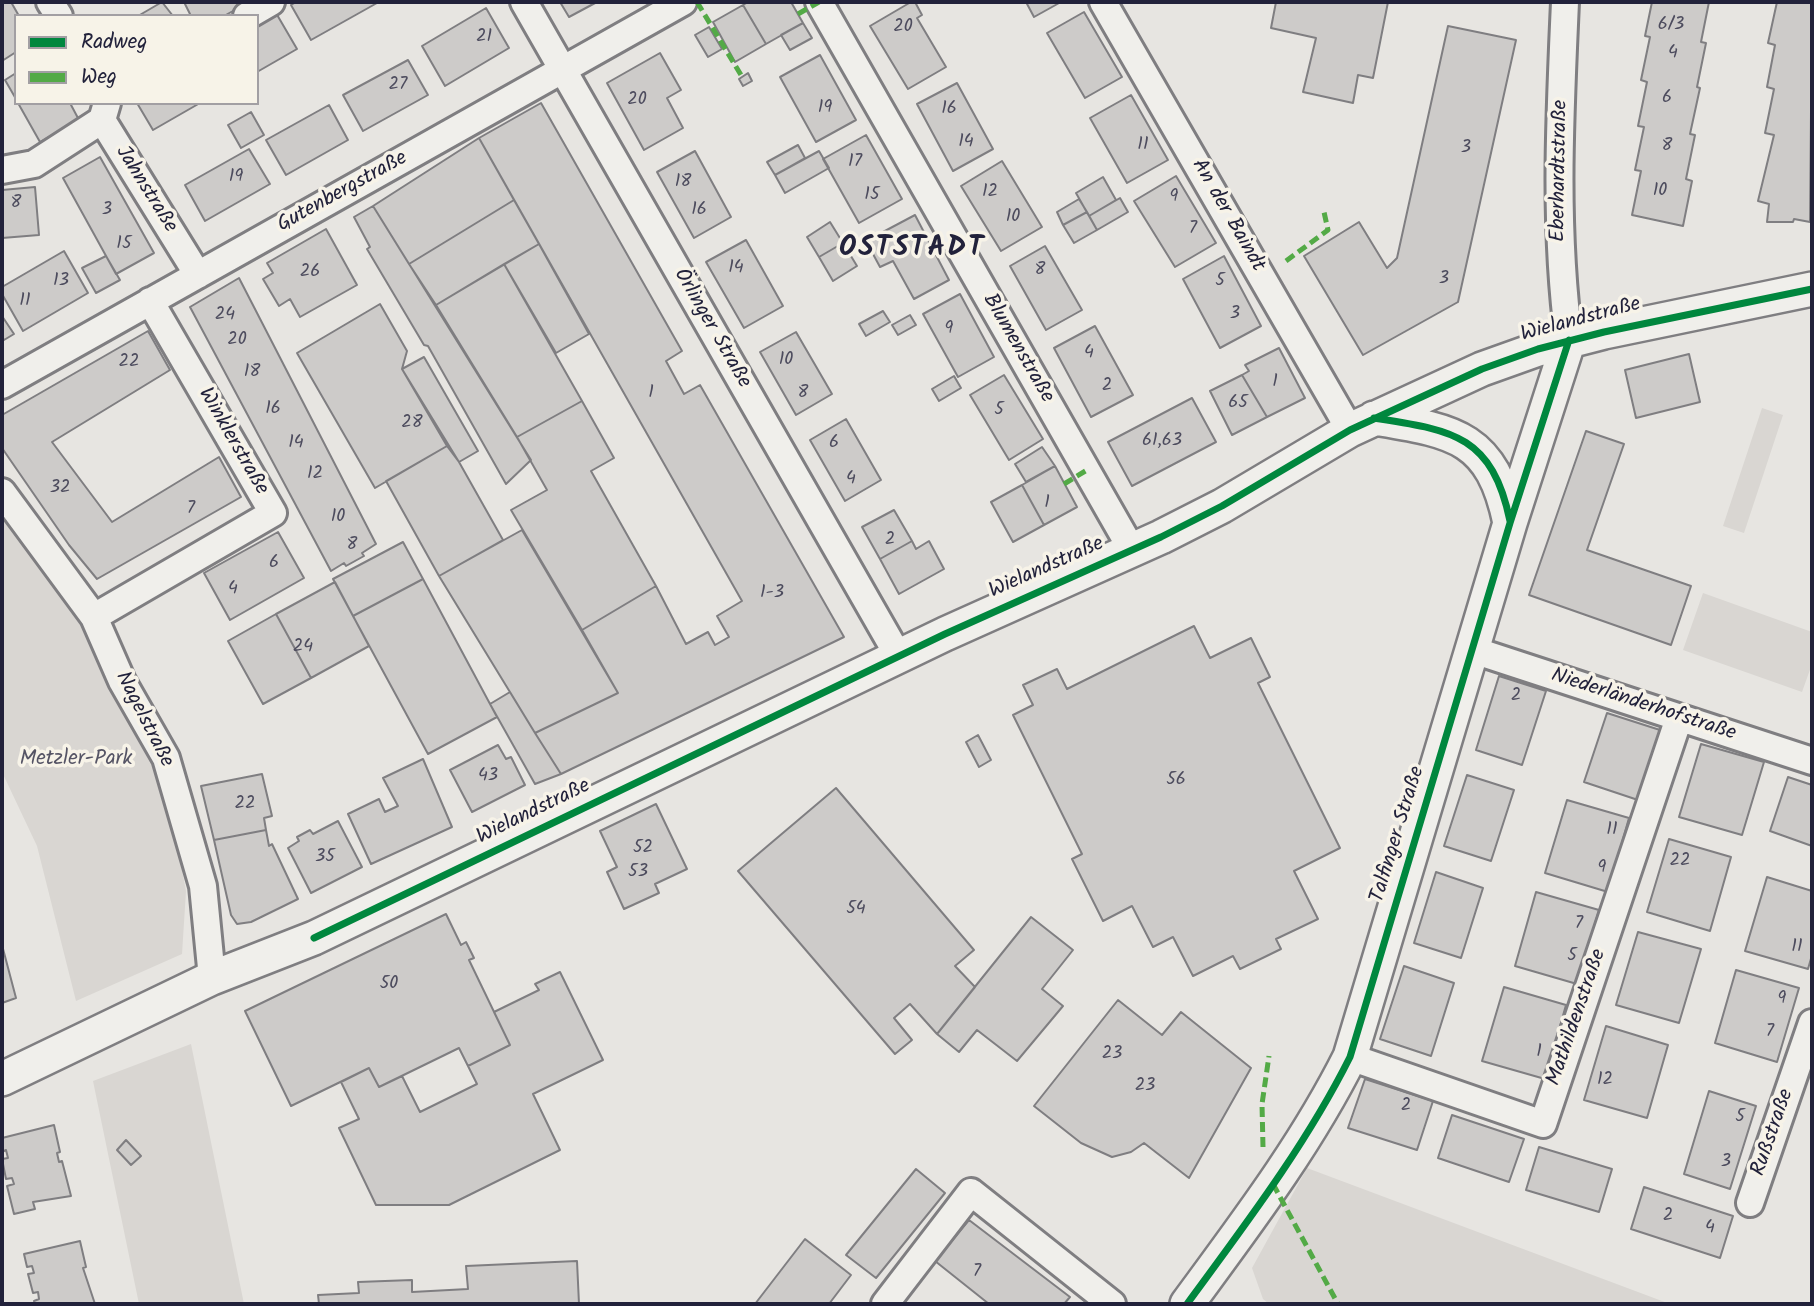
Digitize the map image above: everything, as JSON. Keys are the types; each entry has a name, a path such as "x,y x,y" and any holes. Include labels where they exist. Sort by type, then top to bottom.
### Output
{"street":[{"path":"250,14 271,2"},
{"name":"Örlinger Straße","path":"524,2 899,657"},
{"name":"Gutenbergstraße","path":"2,385 683,2"},
{"name":"Blumenstraße","path":"819,2 1132,550"},
{"name":"An der Baindt","path":"1103,2 1334,400 1362,424"},
{"name":"Eberhardtstraße","path":"1565,2 1559,176 1560,276 1569,340"},
{"path":"2,170 34,164 104,112"},
{"name":"Jahnstraße","path":"104,112 198,275"},
{"name":"Wielandstraße","path":"2,1079 125,1023 212,978 314,939 899,657 1132,550 1222,506 1362,424 1482,369 1569,340 1812,289"},
{"name":"Winklerstraße","path":"94,617 273,513 150,301"},
{"name":"Talfinger Straße","path":"1188,1304 1273,1184 1330,1096 1350,1057 1510,523 1569,340"},
{"path":"1362,424 1426,426 1462,440 1492,468 1501,485 1510,523"},
{"name":"Nagelstraße","path":"2,492 94,617 122,681 166,758 203,886 212,978"},
{"name":"Niederländerhofstraße","path":"1473,650 1812,761"},
{"name":"Mathildenstraße","path":"1350,1057 1543,1124 1679,718"},
{"name":"Rußstraße","path":"1750,1203 1812,1023"},
{"path":"885,1304 971,1192 1112,1304"}],"green space":[{"path":"1762,408 1783,415 1744,533 1723,526"},
{"name":"Metzler-Park","path":"2,492 94,617 168,797 186,891 182,954 76,1001 37,846 2,772"},
{"path":"1703,593 1812,632 1812,664 1802,692 1683,650"},
{"path":"191,1044 244,1304 139,1304 93,1081"},
{"path":"1307,1168 1670,1304 1269,1304 1263,1299 1252,1268"}],"building":[{"path":"2,2 11,2 18,14 14,14 14,53 2,61"},
{"path":"162,2 171,14 141,14"},
{"path":"184,2 249,2 228,14 190,14"},
{"path":"296,2 377,3 311,40 291,5"},
{"path":"560,2 597,2 569,17"},
{"path":"748,2 791,2 803,23 766,44 743,5"},
{"path":"915,2 922,15 917,18 946,67 908,89 870,26"},
{"path":"1026,2 1061,2 1034,17"},
{"path":"1276,2 1388,2 1373,78 1358,75 1353,103 1303,92 1316,38 1271,28"},
{"path":"1652,2 1709,2 1701,42 1706,43 1697,87 1700,88 1690,134 1695,135 1686,179 1692,181 1683,226 1632,215 1641,171 1635,170 1644,127 1638,126 1647,82 1641,80 1650,37 1645,36"},
{"path":"1777,2 1812,2 1810,222 1794,219 1793,222 1767,222 1769,204 1758,201 1774,135 1765,133 1774,89 1767,87 1775,45 1768,43"},
{"path":"743,5 766,44 735,62 713,22"},
{"path":"486,8 509,48 445,86 422,46"},
{"path":"1084,12 1122,77 1085,98 1047,33"},
{"path":"276,13 297,49 259,71 259,23"},
{"path":"803,23 812,38 790,50 781,35"},
{"path":"1448,26 1516,40 1458,302 1363,355 1304,256 1359,222 1387,268 1397,258"},
{"path":"709,27 722,49 708,57 695,35"},
{"path":"660,53 681,90 667,98 683,128 644,150 607,83"},
{"path":"820,55 856,120 816,142 780,77"},
{"path":"408,60 428,95 363,131 343,95"},
{"path":"748,73 752,81 743,86 739,79"},
{"path":"14,74 14,96 5,80"},
{"path":"957,83 993,149 953,171 917,104"},
{"path":"1131,95 1168,160 1127,183 1090,118"},
{"path":"541,103 682,351 666,361 684,394 700,385 844,637 561,774 535,733 618,693 582,630 656,586 686,644 708,632 715,645 729,637 717,616 742,601 479,138"},
{"path":"19,105 71,105 79,120 40,142"},
{"path":"138,105 197,105 153,130"},
{"path":"329,105 348,140 286,175 266,140"},
{"path":"251,112 264,135 241,148 228,125"},
{"path":"866,135 902,199 859,223 823,159"},
{"path":"479,138 514,200 409,264 373,206"},
{"path":"798,145 805,158 775,175 767,162"},
{"path":"249,149 270,184 205,221 185,185"},
{"path":"695,151 731,217 694,238 657,172"},
{"path":"819,151 829,168 785,193 775,175"},
{"path":"100,157 154,253 116,274 63,178"},
{"path":"1002,161 1042,227 1001,251 961,186"},
{"path":"1176,176 1216,243 1175,267 1134,201"},
{"path":"1103,177 1116,200 1089,216 1076,193"},
{"path":"35,187 39,235 2,238 2,190"},
{"path":"1120,198 1128,212 1097,230 1089,216"},
{"path":"1079,199 1087,212 1063,225 1057,212"},
{"path":"514,200 539,244 436,305 409,264"},
{"path":"373,206 531,460 506,484 428,346 424,345 367,249 370,247 354,217"},
{"path":"1087,212 1097,230 1074,243 1063,225"},
{"path":"915,215 949,280 914,299 893,261 880,267 866,241"},
{"path":"830,222 843,243 819,257 807,237"},
{"path":"326,229 357,285 300,317 290,299 279,306 263,279 273,273 267,263"},
{"path":"746,240 783,306 744,328 706,262"},
{"path":"843,243 857,266 833,281 819,257"},
{"path":"539,244 589,334 556,353 504,264"},
{"path":"1045,246 1082,310 1046,330 1010,266"},
{"path":"64,251 88,293 23,331 2,294 2,287"},
{"path":"106,256 120,280 96,293 82,268"},
{"path":"1224,256 1261,326 1220,348 1183,279"},
{"path":"504,264 582,401 517,437 436,305"},
{"path":"239,278 376,544 362,553 364,556 346,566 344,563 331,571 190,307"},
{"path":"960,294 994,357 958,377 923,314"},
{"path":"380,304 407,351 402,369 447,446 375,488 297,353"},
{"path":"883,311 890,322 866,336 859,324"},
{"path":"910,315 916,325 898,335 892,325"},
{"path":"2,316 14,334 4,340 2,337"},
{"path":"1095,326 1133,395 1091,417 1054,348"},
{"path":"148,331 170,370 52,442 112,522 219,457 241,497 97,579 69,545 2,448 2,415"},
{"path":"796,332 832,394 796,415 760,352"},
{"path":"1279,348 1305,398 1267,417 1242,375 1249,371 1245,365"},
{"path":"1689,354 1700,402 1636,418 1625,370"},
{"path":"424,357 478,451 459,462 402,369"},
{"path":"1004,375 1043,439 1009,460 970,395"},
{"path":"1242,375 1267,417 1232,435 1210,391"},
{"path":"954,376 961,388 939,401 932,389"},
{"path":"1192,398 1216,442 1132,486 1108,442"},
{"path":"582,401 614,458 591,471 656,586 582,630 511,510 547,490 517,437"},
{"path":"846,419 881,480 845,501 810,440"},
{"path":"1586,431 1624,444 1587,550 1691,586 1671,645 1529,595"},
{"path":"447,446 459,462 503,540 439,576 386,481"},
{"path":"1042,447 1055,466 1026,482 1015,464"},
{"path":"1055,466 1077,507 1044,525 1022,485"},
{"path":"1022,485 1044,525 1013,542 991,502"},
{"path":"894,510 912,541 880,559 862,527"},
{"path":"522,530 618,693 535,733 439,576"},
{"path":"278,532 304,578 230,620 204,573"},
{"path":"912,541 916,549 929,541 944,569 899,594 880,559"},
{"path":"403,542 423,579 353,616 333,579"},
{"path":"423,579 497,717 428,754 353,616"},
{"path":"335,582 369,646 311,678 276,614"},
{"path":"276,614 311,678 263,704 228,641"},
{"path":"1194,626 1210,658 1251,638 1270,677 1258,683 1340,848 1294,871 1318,919 1276,939 1281,949 1240,969 1233,956 1193,976 1173,937 1153,947 1132,906 1103,921 1072,859 1082,854 1013,715 1033,705 1023,685 1057,669 1067,689"},
{"path":"1499,676 1546,691 1522,765 1476,750"},
{"path":"510,692 561,774 535,784 490,704"},
{"path":"1607,713 1660,730 1638,800 1584,782"},
{"path":"978,735 991,760 979,767 966,742"},
{"path":"1701,744 1764,762 1742,835 1679,817"},
{"path":"498,745 506,759 511,757 525,785 472,812 450,770"},
{"path":"423,759 452,827 371,864 348,814 379,799 385,812 398,806 383,778"},
{"path":"262,774 272,816 264,818 266,830 214,840 201,786"},
{"path":"1467,775 1514,790 1491,861 1444,846"},
{"path":"1788,777 1812,785 1812,846 1770,831"},
{"path":"836,788 974,950 955,966 975,987 937,1034 910,1004 894,1018 912,1040 895,1054 738,871"},
{"path":"1567,800 1629,818 1608,892 1545,873"},
{"path":"656,804 687,869 655,884 659,893 624,909 607,872 617,867 600,831"},
{"path":"338,821 362,867 311,893 288,848 299,841 297,837 310,830 313,834"},
{"path":"266,830 269,846 272,844 298,899 251,922 237,924 231,915 214,840"},
{"path":"1669,839 1731,857 1710,931 1647,912"},
{"path":"1436,872 1483,888 1461,958 1414,943"},
{"path":"1767,877 1812,891 1812,955 1808,969 1745,951"},
{"path":"1536,892 1599,910 1577,984 1515,966"},
{"path":"446,914 461,945 466,942 474,958 469,960 510,1045 468,1066 459,1048 379,1087 369,1068 291,1106 245,1011"},
{"path":"1031,917 1073,950 1042,989 1063,1006 1017,1061 977,1030 959,1052 937,1034"},
{"path":"1638,932 1701,949 1679,1023 1616,1005"},
{"path":"2,945 16,998 2,1003"},
{"path":"1404,966 1454,983 1431,1056 1380,1039"},
{"path":"1736,970 1799,988 1777,1062 1715,1043"},
{"path":"560,972 603,1060 533,1094 560,1150 449,1205 376,1205 339,1128 359,1119 341,1082 369,1068 379,1087 402,1076 420,1112 477,1084 468,1066 510,1045 494,1012 539,990 535,984"},
{"path":"1504,987 1566,1005 1545,1079 1482,1061"},
{"path":"1118,1000 1162,1035 1181,1012 1251,1068 1189,1178 1144,1143 1131,1152 1112,1157 1081,1143 1034,1106"},
{"path":"1606,1026 1668,1045 1647,1118 1584,1100"},
{"path":"1365,1079 1433,1101 1417,1150 1348,1128"},
{"path":"1709,1091 1756,1106 1730,1189 1684,1174"},
{"path":"1452,1115 1524,1139 1509,1182 1438,1158"},
{"path":"54,1125 60,1152 57,1153 59,1162 62,1161 71,1196 33,1202 35,1209 14,1214 7,1186 14,1184 12,1178 6,1179 2,1159 8,1158 6,1150 2,1152 2,1138"},
{"path":"126,1140 141,1156 131,1165 117,1150"},
{"path":"1539,1147 1612,1169 1599,1212 1526,1190"},
{"path":"916,1169 945,1193 876,1278 846,1255"},
{"path":"1644,1187 1733,1216 1720,1258 1631,1229"},
{"path":"969,1220 1070,1297 1064,1304 989,1304 935,1261"},
{"path":"805,1239 851,1275 829,1304 755,1304"},
{"path":"80,1241 86,1267 83,1268 95,1304 35,1304 34,1301 39,1299 38,1292 33,1293 28,1274 34,1273 32,1266 27,1267 24,1254"},
{"path":"577,1261 579,1304 319,1304 318,1295 359,1293 358,1282 412,1280 412,1292 468,1289 466,1266"}],"tram line":[{"path":"1177,1304 1216,1304"}],"marked path":[{"path":"697,2 741,75"},
{"path":"798,14 819,2"},
{"path":"1286,261 1328,230 1324,212"},
{"path":"1064,484 1087,470"},
{"path":"1263,1147 1262,1104 1269,1056"},
{"path":"1273,1184 1338,1304"}],"cycle path":[{"path":"314,938 945,634 1161,537 1222,506 1350,430 1482,369 1538,349 1604,332 1812,289"},
{"path":"1187,1304 1294,1153 1350,1057 1510,523 1569,340"},
{"path":"1374,418 1425,427 1464,441 1479,453 1492,470 1502,492 1510,521"}],"district":[{"name":"OSTSTADT","path":"912,250"}]}
